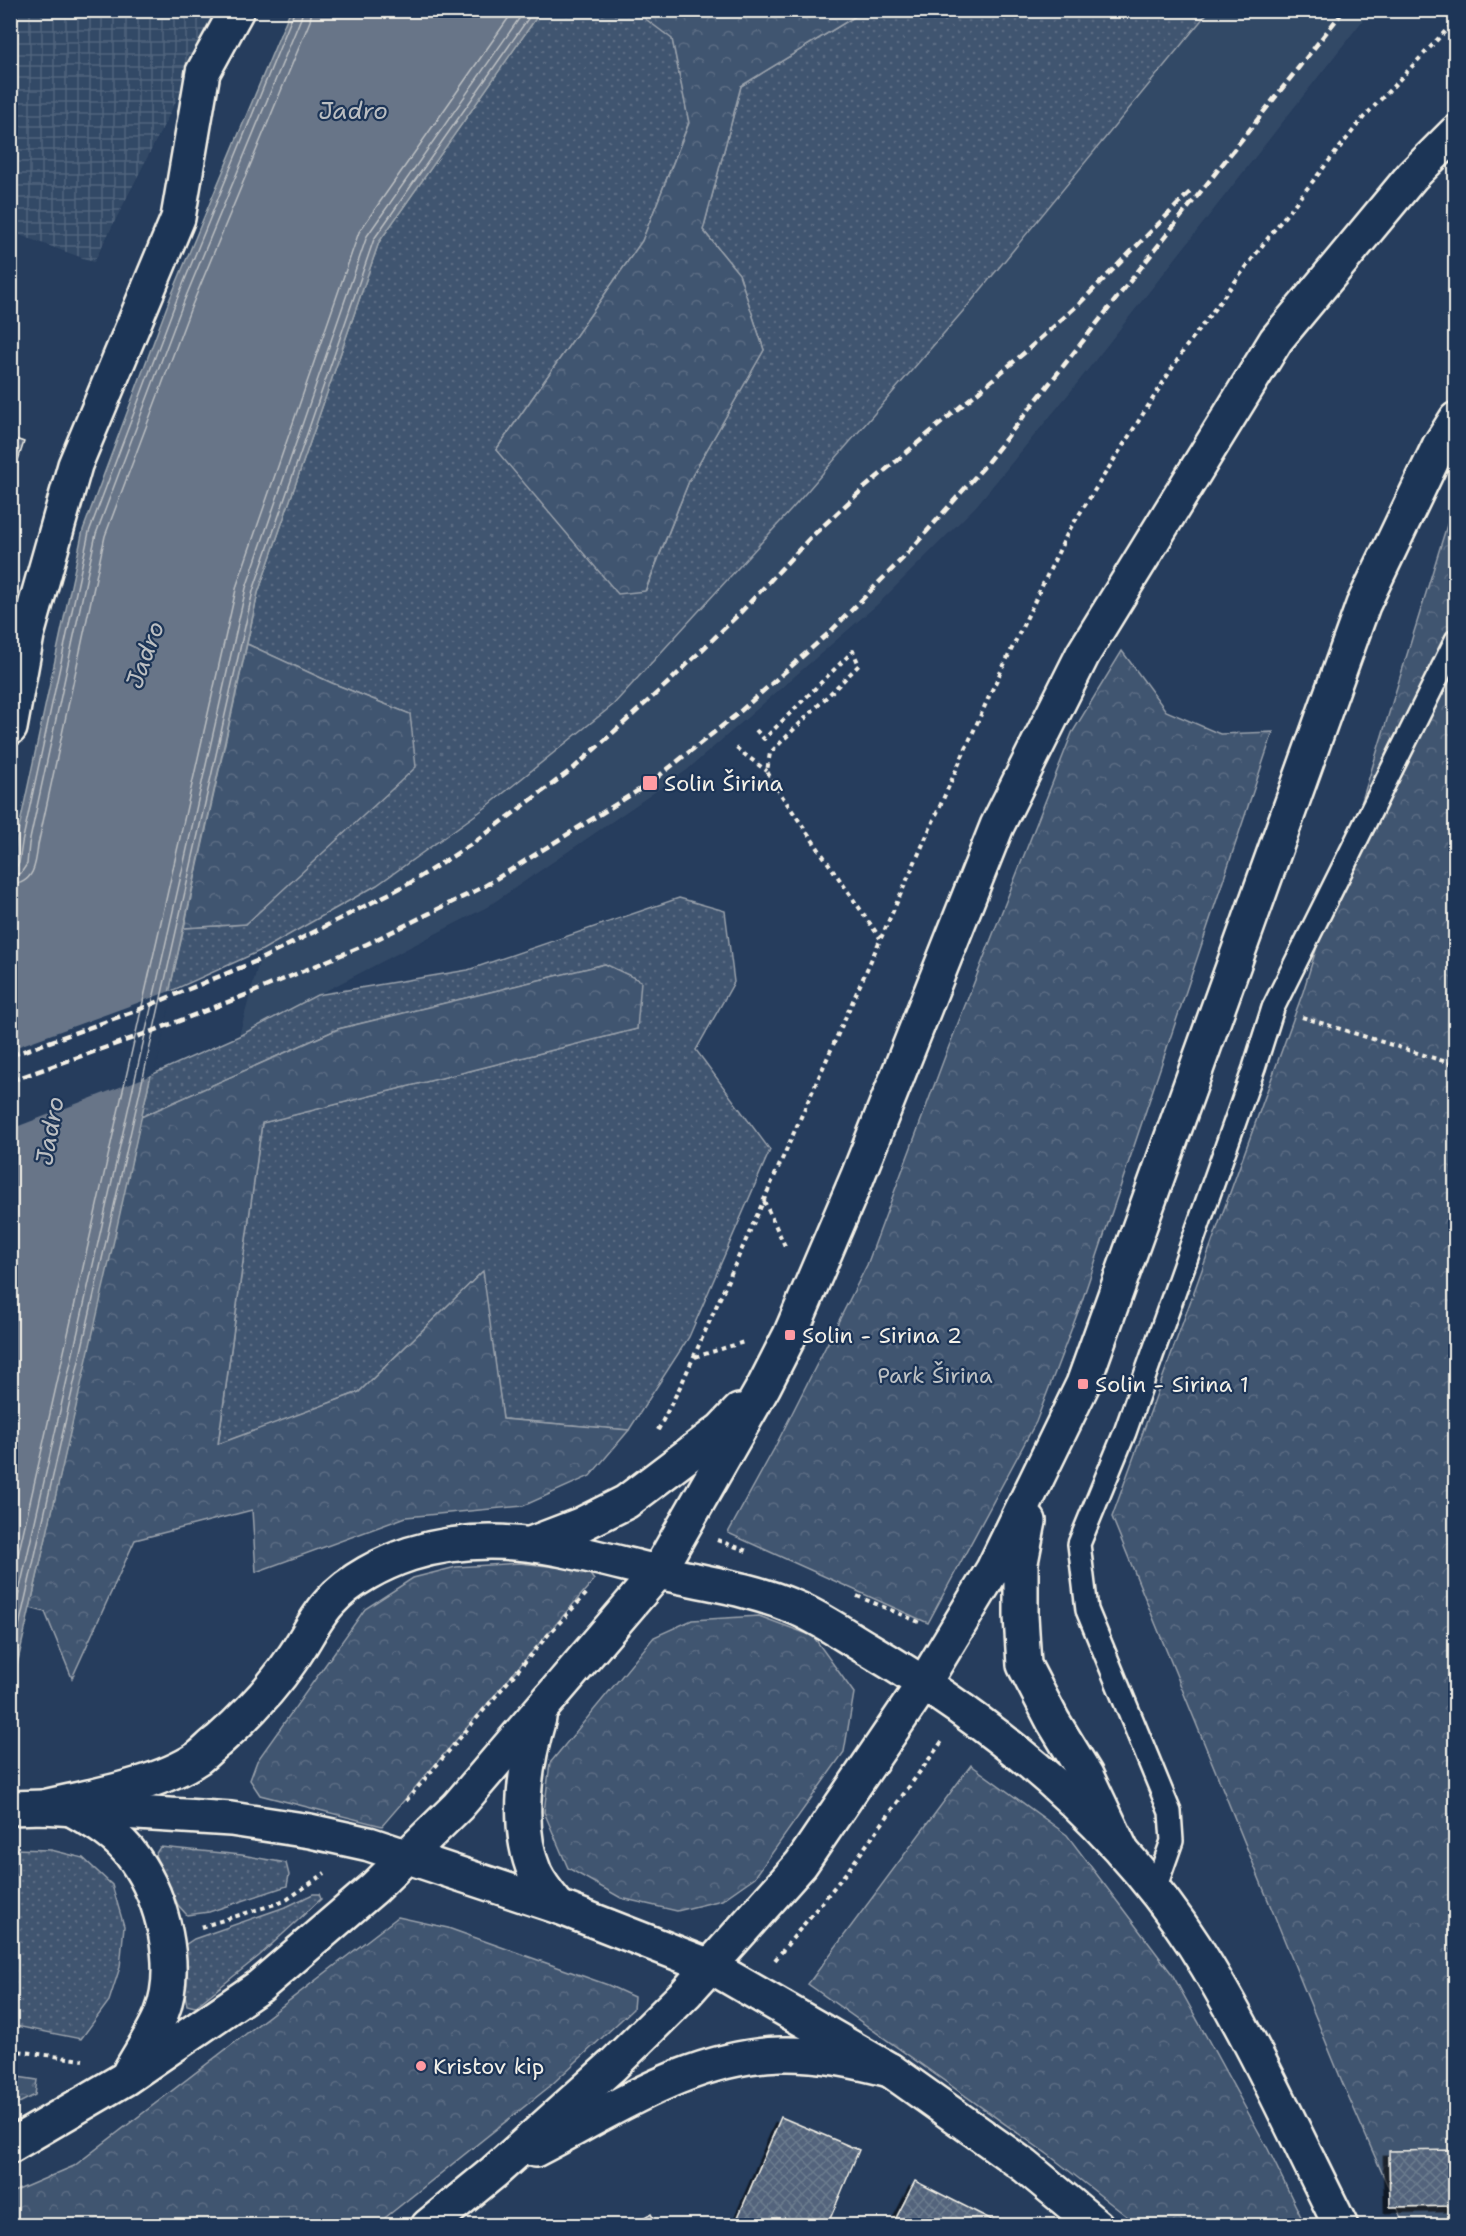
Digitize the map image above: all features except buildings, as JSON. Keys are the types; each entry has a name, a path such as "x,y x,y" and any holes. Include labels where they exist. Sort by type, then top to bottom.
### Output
{"main road":[{"path":"10,728 27,635 75,465 178,218 203,72 237,10"},
{"path":"10,2146 126,2078 260,1986 374,1888 458,1806 658,1572 764,1386 790,1335 858,1178 997,826 1083,654 1276,340 1412,176 1455,132"},
{"path":"428,2226 494,2172 612,2066 710,1966 801,1864 954,1637 993,1569 1083,1384 1363,605 1439,446 1455,419"},
{"path":"532,1543 580,1525 626,1502 721,1430 764,1386"},
{"path":"1034,1487 1022,1562 1021,1616 1024,1665 1053,1721 1086,1774 1122,1851"},
{"path":"59,1809 164,1775 198,1758 262,1697 290,1663 330,1601 367,1572 410,1554 465,1542 532,1543 740,1588 797,1608 924,1683 1023,1756 1122,1851 1155,1889 1194,1945 1231,2007 1341,2226"},
{"path":"543,1708 529,1753 524,1789 526,1845 545,1890 559,1907"},
{"path":"10,1808 231,1819 310,1831 369,1844 559,1907 710,1966 890,2070 1016,2159 1096,2226"},
{"path":"59,1809 106,1829 134,1857 153,1894 166,1934 169,1980 161,2014 126,2078"},
{"path":"494,2172 586,2124 629,2098 719,2062 781,2054 844,2059 890,2070"}],"lane":[{"path":"1155,1889 1172,1840 1170,1812 1087,1610 1079,1544 1125,1432 1254,1068 1273,1008 1455,640"}],"path":[{"path":"656,1434 694,1357 991,692 1068,532 1185,348 1274,230 1364,117 1455,20"},
{"path":"756,730 764,739 853,651 859,664 771,753 767,771"},
{"path":"736,748 767,771 773,783 881,938"},
{"path":"1273,1008 1455,1065"},
{"path":"764,1200 785,1246"},
{"path":"694,1357 744,1342"},
{"path":"682,1530 750,1552"},
{"path":"166,1934 200,1928 285,1901 369,1844 548,1635 616,1562"},
{"path":"848,1593 954,1637"},
{"path":"752,1989 849,1869 950,1731 962,1710"},
{"path":"10,2050 91,2061"}],"shaded area":[{"path":"10,11 222,11 94,262 11,232"},
{"path":"1209,11 1370,11 1071,391 976,506 879,603 687,770 487,907 239,1036 262,950 377,885 485,808 613,705 791,510 970,303"}],"green space":[{"path":"541,11 635,11 672,38 689,122 642,241 496,450 646,590 689,481 764,350 739,274 703,230 741,86 864,11 1209,11 970,303 791,510 613,705 485,808 377,885 262,950 169,992 184,928 246,924 410,714 332,683 247,644 258,593 379,242"},
{"path":"635,11 864,11 741,86 703,230 739,274 764,350 689,481 645,591 618,594 496,450 642,241 689,123 672,39"},
{"path":"1455,499 1455,2225 1405,2225 1343,2084 1112,1517 1303,992"},
{"path":"247,644 332,683 410,714 416,767 246,924 184,928"},
{"name":"Park Širina","path":"1122,651 1166,711 1220,734 1273,732 1081,1304 1036,1422 928,1623 728,1533 774,1449 867,1265 944,1059 1072,733"},
{"path":"679,898 725,911 734,982 696,1050 770,1150 689,1337 629,1430 503,1419 482,1272 359,1392 218,1445 262,1123 637,1029 605,964 338,1029 141,1117 151,1075 239,1036 317,995 468,970"},
{"path":"605,964 641,981 637,1029 262,1123 218,1444 359,1392 483,1271 503,1419 629,1430 590,1476 523,1506 406,1517 256,1572 252,1510 135,1540 72,1678 45,1612 30,1608 141,1117 338,1029"},
{"path":"519,1563 587,1570 594,1580 382,1826 260,1795 250,1780 257,1761 365,1609 413,1578 456,1567"},
{"path":"759,1616 813,1636 854,1693 844,1752 755,1877 722,1900 677,1911 621,1898 568,1868 544,1812 550,1763 654,1637 692,1620"},
{"path":"971,1765 1067,1835 1172,1974 1268,2149 1305,2225 1138,2225 1050,2156 808,1984"},
{"path":"160,1847 242,1855 286,1863 289,1875 287,1886 209,1912 187,1915 178,1905 155,1855"},
{"path":"11,1849 51,1850 83,1858 112,1885 124,1926 120,1967 109,2001 81,2039 11,2025"},
{"path":"313,1894 319,1894 321,1899 259,1956 195,2007 187,2005 185,1945 194,1939 288,1906"},
{"path":"398,1917 448,1928 608,1985 634,1997 633,2009 549,2087 376,2225 11,2225 11,2193 74,2166"},
{"path":"11,2076 37,2080 35,2095 11,2107"}],"water":[{"name":"Jadro","path":"290,11 541,11 379,242 258,593 11,1691 11,888 16,842 83,530 169,301"}],"pier":[{"path":"173,990 154,1074 11,1129 11,1049"}],"railway":[{"path":"10,1081 153,1031 251,993 367,944 483,887 650,783 736,715 831,631 906,555 982,469 1344,10"},
{"path":"10,1056 138,1010 259,960 410,883 475,842 575,767 669,682 740,613 809,539 863,489 1080,303 1191,191"}],"place":[{"name":"Solin Širina","path":"650,783"},
{"name":"Solin - Sirina 2","path":"790,1335"},
{"name":"Solin - Sirina 1","path":"1083,1384"},
{"name":"Kristov kip","path":"421,2066"}]}
